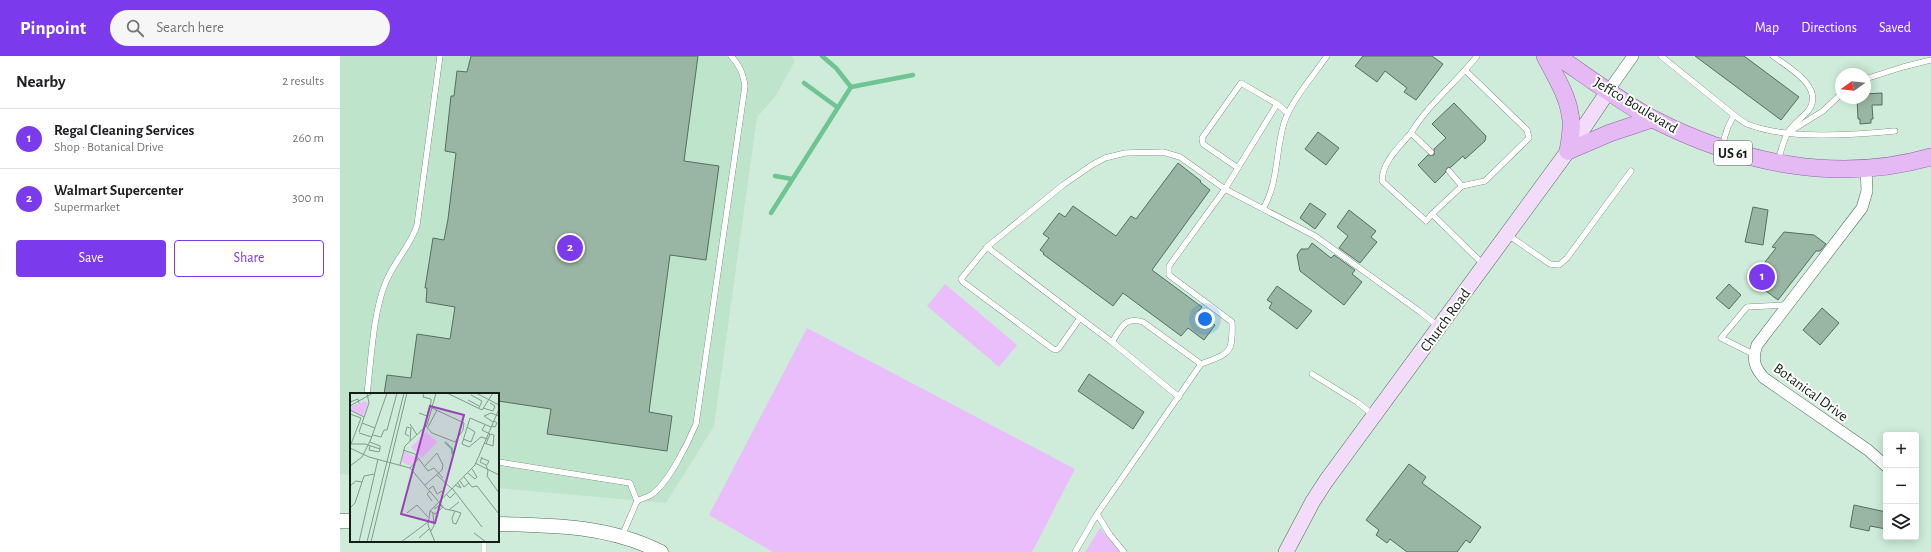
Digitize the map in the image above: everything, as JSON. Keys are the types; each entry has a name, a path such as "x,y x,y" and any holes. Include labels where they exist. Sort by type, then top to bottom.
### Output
{"main road":[{"path":"1545,56 1567,100 1571,115 1568,152"},
{"name":"Jeffco Boulevard","path":"1562,57 1652,118 1720,149 1777,164 1820,168 1866,168 1931,158"},
{"name":"Church Road","path":"1286,552 1313,501 1568,152 1609,90"},
{"path":"1568,152 1610,132 1652,118"}],"street":[{"path":"1609,90 1633,56"},
{"path":"1754,354 1757,345 1862,208 1867,191 1866,168"},
{"name":"Botanical Drive","path":"1754,354 1754,363 1764,378 1868,450 1883,463"},
{"path":"499,524 566,526 622,536 661,552"}],"lane":[{"path":"367,393 383,289 397,259 412,237 417,225 440,56"},
{"path":"622,536 637,501 652,494 661,484 677,461 696,424 745,86 743,74 738,62 731,56"},
{"path":"1263,210 1271,194 1284,125 1288,113 1327,56"},
{"path":"1466,71 1527,130 1529,138 1485,181 1462,186 1426,221 1382,181 1382,174 1388,161 1412,133 1422,116 1466,71 1477,56"},
{"path":"1661,56 1746,124 1787,133 1850,136 1895,131"},
{"path":"1773,56 1802,78 1811,89 1813,100 1809,110 1787,133 1777,164"},
{"path":"1871,77 1931,60"},
{"path":"1238,168 1204,144 1202,138 1241,83 1288,113"},
{"path":"1787,133 1823,111 1835,100"},
{"path":"1075,552 1097,514 1201,364 1223,356 1232,344 1232,322 1169,275 1168,266 1225,189 1276,104"},
{"path":"1720,149 1734,115"},
{"path":"1412,133 1431,152"},
{"path":"1080,318 1056,350 962,282 961,279 987,247 1063,185 1105,158 1125,153 1153,151 1173,154 1180,157 1225,189 1315,236 1419,310 1440,327"},
{"path":"1449,171 1462,186"},
{"path":"1508,235 1550,264 1559,265 1567,258 1631,171"},
{"path":"1432,214 1484,266"},
{"path":"987,247 1112,342 1179,397"},
{"path":"1754,354 1721,338 1747,307 1787,305"},
{"path":"1112,342 1125,323 1134,319 1143,322 1201,364"},
{"path":"1312,374 1357,402 1374,416"},
{"path":"499,462 630,483 637,501"},
{"path":"1097,514 1110,535 1124,552"}],"shaded area":[{"path":"340,56 791,56 795,61 775,97 757,117 714,426 666,503 499,488 499,393 350,393 350,475 340,474"},
{"path":"945,284 1017,345 999,367 927,306"},
{"path":"807,328 1075,469 1032,552 773,552 709,515"},
{"path":"1100,528 1120,552 1085,552"}],"building":[{"path":"471,56 698,56 684,161 719,166 706,260 670,255 649,412 672,416 667,451 547,434 551,409 499,401 499,393 384,393 387,375 411,378 417,334 450,339 455,307 426,302 427,288 425,288 433,238 444,240 448,219 456,153 445,151 451,96 454,96 457,71 467,72"},
{"path":"1363,56 1432,56 1443,64 1416,100 1404,92 1407,88 1385,71 1377,82 1355,66"},
{"path":"1695,56 1744,56 1799,97 1781,120"},
{"path":"1882,93 1882,105 1872,105 1873,119 1871,119 1871,123 1860,124 1860,119 1858,119 1857,104 1871,104 1871,94"},
{"path":"1454,103 1486,136 1485,141 1465,159 1463,156 1451,167 1447,168 1445,173 1435,183 1418,165 1428,155 1434,155 1434,149 1446,138 1432,124"},
{"path":"1318,132 1339,148 1326,165 1305,149"},
{"path":"1178,163 1210,190 1152,270 1202,307 1198,312 1215,325 1204,340 1188,328 1181,336 1123,293 1113,306 1043,254 1044,253 1040,250 1049,238 1043,234 1059,213 1065,217 1073,206 1116,236 1131,216 1136,219"},
{"path":"1310,203 1326,214 1315,229 1300,218"},
{"path":"1753,207 1768,210 1763,245 1745,242"},
{"path":"1349,210 1376,231 1371,237 1377,242 1360,263 1339,248 1348,236 1337,227"},
{"path":"1784,232 1814,235 1826,244 1820,251 1816,251 1778,300 1751,280 1776,248 1772,247"},
{"path":"1312,243 1331,258 1334,255 1355,270 1352,274 1362,282 1344,305 1300,271 1297,255 1301,249 1308,249"},
{"path":"1729,284 1741,295 1729,309 1716,298"},
{"path":"1277,286 1312,311 1297,329 1269,308 1272,303 1267,300"},
{"path":"1822,308 1839,323 1820,345 1803,330"},
{"path":"1089,374 1144,412 1133,429 1078,391"},
{"path":"1409,464 1426,477 1422,483 1481,527 1470,543 1466,540 1457,552 1407,552 1390,539 1387,543 1376,535 1379,530 1366,520"},
{"path":"1854,505 1883,511 1883,528 1870,526 1869,531 1850,527"}],"waterway":[{"path":"822,56 836,68 851,87"},
{"path":"771,213 851,87 913,75"},
{"path":"804,83 837,107"},
{"path":"775,176 792,179"}],"place":[{"name":"Walmart Supercenter","path":"570,248"},
{"name":"Regal Cleaning Services","path":"1762,277"}]}
